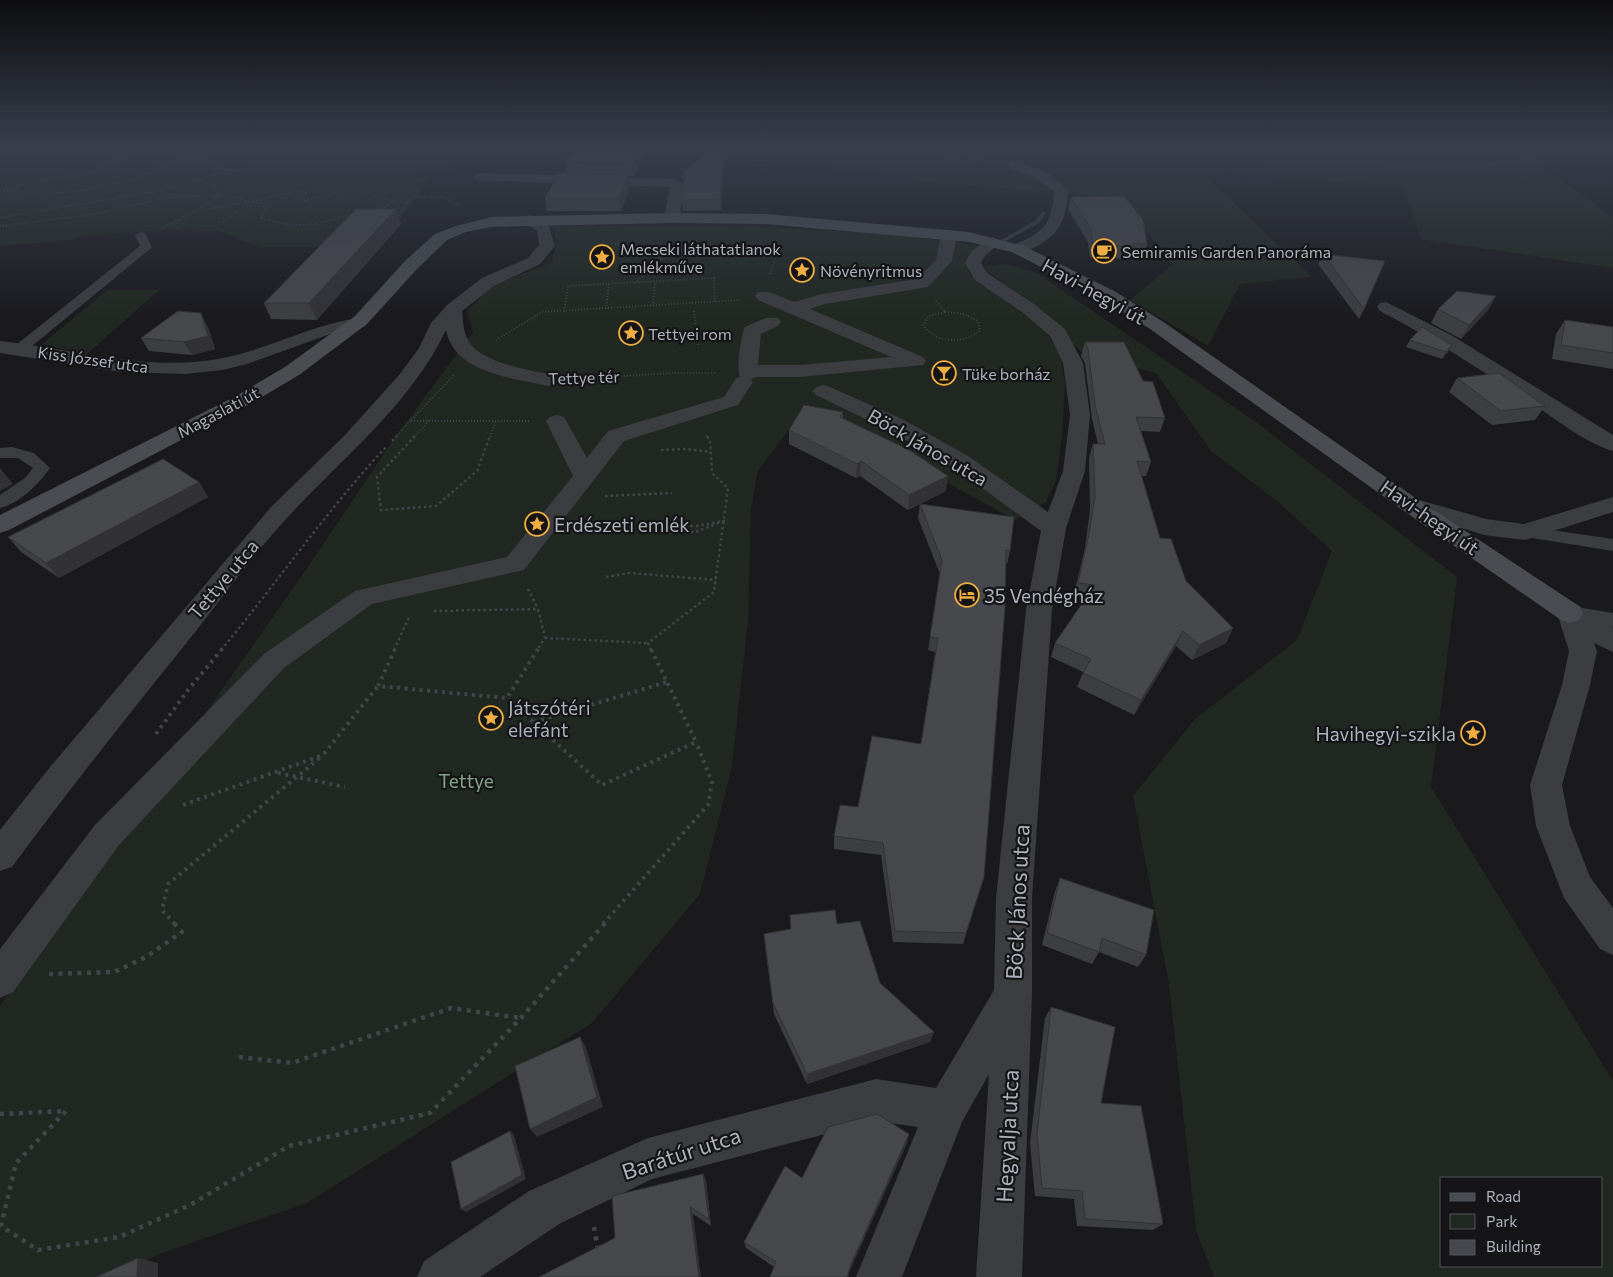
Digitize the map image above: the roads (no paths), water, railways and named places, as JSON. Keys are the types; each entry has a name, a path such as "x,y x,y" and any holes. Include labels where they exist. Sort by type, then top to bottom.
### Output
{"street":[{"path":"672,218 674,204"},
{"path":"1018,249 1055,228 1061,211 1061,204"},
{"path":"527,215 775,220 949,235 990,244"},
{"path":"453,309 488,282 534,261 547,246 544,229 527,215"},
{"name":"Magaslati út","path":"0,525 243,400 292,371 358,323 411,265 441,237 462,229 527,215"},
{"path":"795,308 822,299 922,283 944,261 949,235"},
{"name":"Havi-hegyi út","path":"990,244 1018,249 1110,296 1156,325 1409,504 1570,613"},
{"name":"Böck János utca","path":"879,1277 946,1110 1013,994 1014,898 1039,610 1054,528 1074,471 1080,415 1072,363 1058,333 1028,308 981,276 973,263 978,253 990,244"},
{"path":"746,376 916,361 764,296"},
{"path":"1386,307 1428,328 1577,424 1613,444"},
{"name":"Tettye tér","path":"453,309 457,338 464,349 472,355 492,366 548,380"},
{"name":"Tettye utca","path":"0,856 62,774 273,520 353,440 407,378 428,348 440,322 453,309"},
{"path":"0,979 107,835 274,661 364,597 515,564 616,436 731,401 746,376 748,352 752,343 752,331 772,322"},
{"name":"Kiss József utca","path":"0,347 21,348 120,366 192,368 225,364 320,330 337,325 358,323"},
{"path":"872,365 931,373"},
{"name":"Böck János utca","path":"823,391 896,425 960,461 1054,528"},
{"path":"557,421 581,480"},
{"path":"1409,504 1484,527 1526,532 1613,504"},
{"path":"1570,613 1613,642"},
{"path":"1570,613 1583,651 1576,685 1546,785 1553,826 1576,887 1613,937"},
{"name":"Hegyalja utca","path":"1000,1277 1013,994"},
{"name":"Barátúr utca","path":"440,1277 545,1207 648,1159 876,1100 946,1110"}],"lane":[{"path":"21,348 146,247 142,234"},
{"path":"0,453 21,453 34,460 42,468 30,482 0,502"},
{"path":"1526,532 1613,545"},
{"path":"1570,613 1613,620"}],"waterway":[{"path":"999,243 1037,222 1043,213"}],"place":[{"name":"Semiramis Garden Panoráma","path":"1104,251"},
{"name":"Mecseki láthatatlanok emlékműve","path":"602,257"},
{"name":"Növényritmus","path":"802,270"},
{"name":"Tettyei rom","path":"631,333"},
{"name":"Tüke borház","path":"944,373"},
{"name":"Erdészeti emlék","path":"537,524"},
{"name":"35 Vendégház","path":"967,595"},
{"name":"Játszótéri elefánt","path":"491,718"},
{"name":"Havihegyi-szikla","path":"1473,733"}],"park label":[{"name":"Tettye","path":"466,780"}]}
